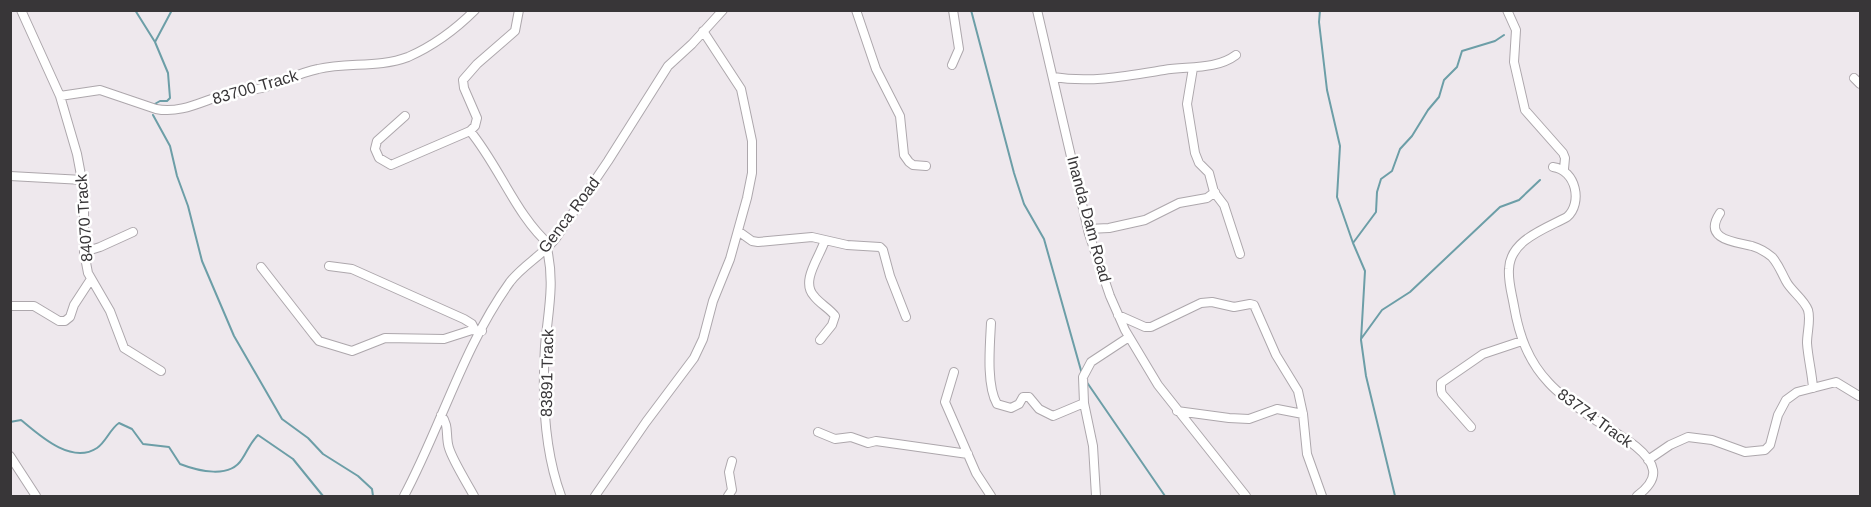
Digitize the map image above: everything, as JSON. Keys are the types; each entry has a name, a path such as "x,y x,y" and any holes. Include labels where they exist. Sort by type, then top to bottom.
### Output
{"street":[{"name":"84070 Track","path":"21,10 60,96 82,180 84,252 91,279 110,311 124,348 161,371"},
{"name":"83700 Track","path":"60,96 100,90 156,109 178,110 226,93 258,89 318,68 380,63 406,57 432,45 475,10"},
{"path":"405,116 377,141 375,149 379,158 391,165 470,131 475,126 477,118 462,80 515,31 519,10"},
{"name":"Genca Road","path":"404,496 421,464 478,330 510,282 549,247 608,161 668,66 723,10"},
{"path":"856,10 876,69 900,116 904,155 909,162 927,166"},
{"path":"952,65 959,49 953,10"},
{"name":"Inanda Dam Road","path":"1037,10 1088,229 1118,315 1158,385 1246,496"},
{"path":"1507,10 1516,30 1514,62 1525,110 1565,158 1564,169 1553,167"},
{"path":"595,496 694,358 703,339 713,301 730,259 752,173 752,141 741,89 703,31"},
{"path":"1053,77 1081,81 1192,68 1226,60 1236,55"},
{"path":"1192,68 1187,104 1192,138 1199,164 1209,173 1215,192 1224,205 1240,254"},
{"path":"470,131 488,154 532,228 549,247"},
{"name":"83774 Track","path":"1564,169 1572,180 1575,193 1574,208 1567,217 1522,243 1510,260 1509,281 1522,341 1536,368 1549,383 1589,416 1625,439 1648,460 1653,471 1652,478 1638,496"},
{"path":"10,176 82,180"},
{"path":"1088,229 1109,228 1145,220 1179,202 1207,198 1215,192"},
{"path":"1720,213 1715,229 1720,236 1730,243 1752,246 1769,255 1780,267 1789,286 1805,305 1809,315 1807,344 1813,388"},
{"path":"738,231 752,241 758,242 802,237 847,245 882,247 892,284 906,317"},
{"path":"84,252 133,232"},
{"path":"820,340 832,326 834,316 811,294 807,285 825,240"},
{"name":"83891 Track","path":"549,247 552,298 545,343 545,417 551,464 561,496"},
{"path":"329,266 352,269 464,319 478,330"},
{"path":"261,267 306,328 319,340 352,351 379,339 444,339 478,330"},
{"path":"10,306 34,306 59,321 65,321 70,317 74,305 91,279"},
{"path":"1118,315 1145,327 1152,327 1201,303 1212,302 1238,307 1254,305 1276,355 1298,391 1307,454 1322,496"},
{"path":"991,323 991,374 997,404 1011,408 1019,404 1023,397 1029,397 1039,409 1053,416 1084,403"},
{"path":"1096,496 1093,446 1084,403 1083,377 1088,366 1129,337"},
{"path":"1471,427 1440,390 1441,383 1483,354 1522,341"},
{"path":"954,372 945,402 976,473 991,496"},
{"path":"1648,460 1670,445 1688,438 1712,440 1745,452 1766,450 1770,445 1778,415 1786,400 1797,392 1836,382 1859,396"},
{"path":"1178,411 1250,419 1275,409 1303,414"},
{"path":"441,415 447,426 451,453 474,496"},
{"path":"818,432 835,439 851,437 868,443 876,441 968,454"},
{"path":"10,456 36,496"},
{"path":"728,496 732,490 729,472 732,461"}],"waterway":[{"path":"135,10 155,42 168,73 170,98 153,105"},
{"path":"155,42 172,10"},
{"path":"971,10 1014,173 1024,204 1044,239 1082,374"},
{"path":"1320,10 1319,22 1327,90 1340,146 1337,197 1365,271 1361,340 1366,376 1395,496"},
{"path":"1353,243 1376,212 1377,192 1381,179 1392,171 1400,149 1412,136 1439,97 1444,80 1457,67 1462,51 1495,41 1504,35"},
{"path":"153,115 170,146 202,261 234,336 282,419 308,438 323,454 358,476 372,489 373,496"},
{"path":"1361,339 1382,310 1410,292 1500,207 1519,200 1540,180"},
{"path":"1086,381 1165,496"},
{"path":"10,422 21,420 56,446 77,453 97,448 119,423 132,429 143,444 169,447 180,464 213,472 230,469 237,465 258,435 293,459 323,496"}]}
